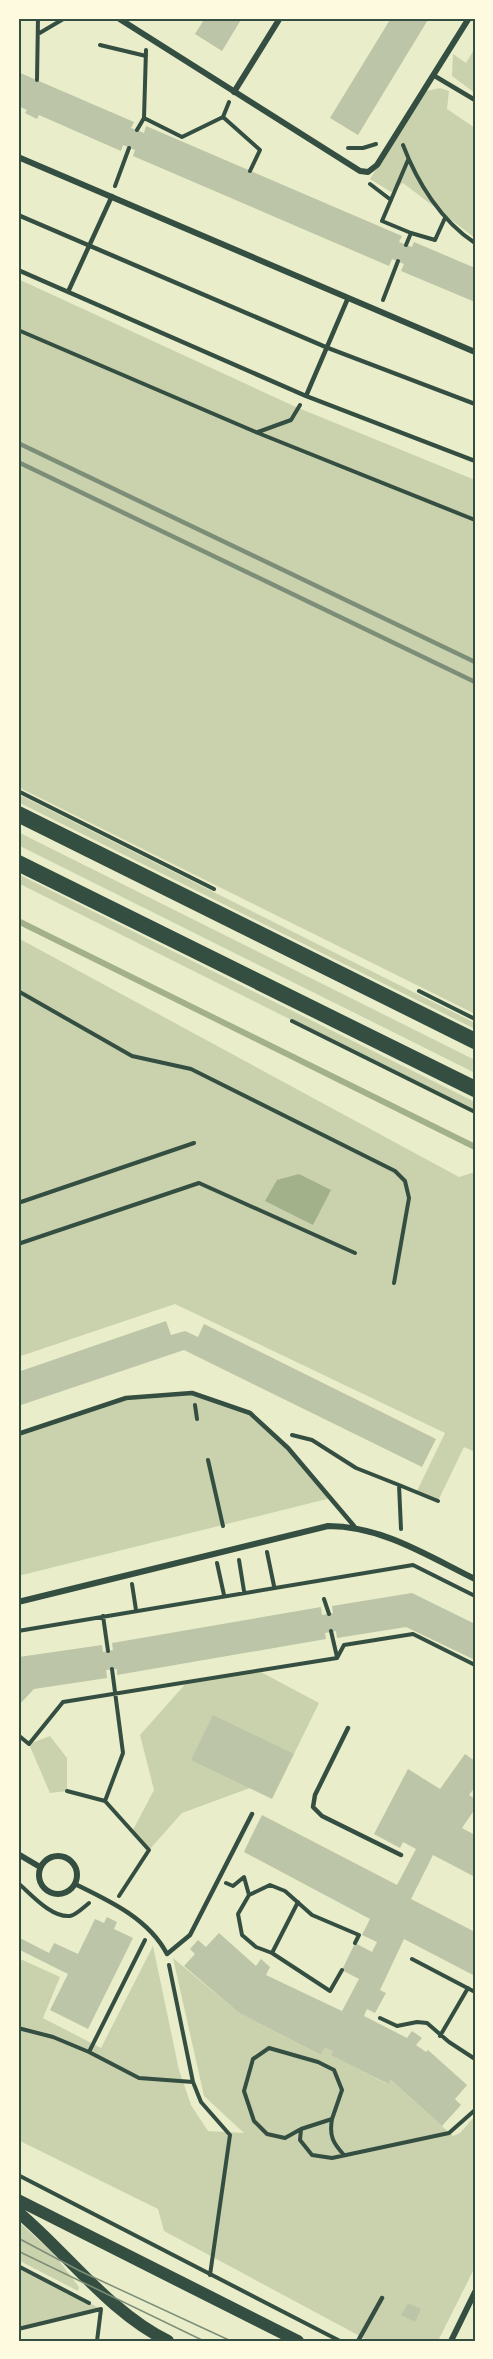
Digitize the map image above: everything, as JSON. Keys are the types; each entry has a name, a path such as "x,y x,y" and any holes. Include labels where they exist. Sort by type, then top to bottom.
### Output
{"highway":[{"path":"18,814 475,1041"},
{"path":"18,862 475,1089"}],"main road":[{"path":"18,2200 298,2341"},
{"path":"18,2212 105,2296 152,2333 168,2341"}],"street":[{"path":"118,18 146,38 360,171 368,172 377,165 469,18"},
{"path":"234,92 280,18"},
{"path":"18,157 475,352"},
{"path":"18,1602 328,1526 354,1526 401,1542 475,1579"},
{"path":"18,1854 40,1867"},
{"path":"54,1856 66,1858 77,1872 75,1884 65,1893 58,1895 46,1891 39,1880 40,1867 54,1856"},
{"path":"451,2341 475,2292"}],"lane":[{"path":"433,75 475,100"},
{"path":"68,292 112,196"},
{"path":"18,215 328,348 475,404"},
{"path":"18,270 306,396 475,461"},
{"path":"306,396 348,298"},
{"path":"18,1434 126,1398 192,1393 250,1413 270,1431 354,1526"},
{"path":"348,1728 315,1795 313,1807 322,1816 401,1855"},
{"path":"75,1884 114,1905 150,1929 167,1954 190,1935 252,1814"},
{"path":"358,2341 382,2298"}],"path":[{"path":"37,80 38,18"},
{"path":"38,34 65,18"},
{"path":"137,130 144,118 146,38"},
{"path":"100,45 146,56"},
{"path":"144,118 182,137 223,117 234,92"},
{"path":"223,117 260,150 250,171"},
{"path":"323,148 363,148 381,142 398,131 417,177 445,218 475,243"},
{"path":"112,196 129,148"},
{"path":"408,159 382,220 411,233 435,240 445,218"},
{"path":"368,172 372,187 391,200"},
{"path":"405,245 411,233"},
{"path":"379,310 398,261"},
{"path":"18,330 258,433 475,520"},
{"path":"258,433 291,420 306,396"},
{"path":"18,791 216,890"},
{"path":"413,988 475,1018"},
{"path":"18,991 132,1056 191,1069 395,1171 405,1181 408,1198 394,1283"},
{"path":"18,1203 194,1143"},
{"path":"18,1244 199,1183 355,1253"},
{"path":"270,1431 312,1440 356,1468 438,1502"},
{"path":"208,1460 223,1526"},
{"path":"399,1485 401,1530"},
{"path":"265,1541 274,1586"},
{"path":"237,1548 244,1592"},
{"path":"215,1553 224,1595"},
{"path":"18,1631 413,1564 475,1596"},
{"path":"130,1574 136,1610"},
{"path":"324,1599 328,1614"},
{"path":"103,1616 108,1651"},
{"path":"332,1632 337,1658"},
{"path":"18,1735 29,1744 63,1702 337,1658 345,1645 413,1634 475,1665"},
{"path":"105,1801 123,1753 112,1670"},
{"path":"67,1791 105,1801 149,1850 114,1905"},
{"path":"219,1880 233,1886 244,1876 249,1895"},
{"path":"18,1883 46,1907 61,1915 71,1916 99,1896"},
{"path":"342,1970 330,1991 272,1953 256,1947 242,1935 238,1914 249,1895 270,1885 285,1890 312,1915 359,1935 356,1943"},
{"path":"272,1953 298,1902"},
{"path":"89,2052 150,1929"},
{"path":"167,1954 193,2082 201,2102 230,2136 210,2275"},
{"path":"412,1959 475,1992"},
{"path":"440,2036 468,1988"},
{"path":"380,2018 405,2027 417,2022 427,2023 440,2036 475,2059"},
{"path":"18,2028 53,2037 89,2052 139,2078 193,2082"},
{"path":"332,2119 301,2129 285,2138 267,2134 254,2121 244,2091 253,2059 270,2048 318,2062 334,2070 342,2090 330,2130 333,2143 344,2155"},
{"path":"301,2129 300,2140 312,2156 332,2158 449,2133 475,2110"},
{"path":"18,2175 340,2341"},
{"path":"18,2266 101,2309 109,2316"},
{"path":"18,2329 101,2309"},
{"path":"96,2341 101,2309"}],"shaded area":[{"path":"475,48 475,93 452,76 453,54 466,63"},
{"path":"440,88 449,91 447,109 475,128 475,238 403,183 391,192 370,179 426,91"},
{"path":"18,279 296,407 475,480 475,1014 18,787"},
{"path":"18,794 475,1023 475,1029 18,802"},
{"path":"18,832 475,1060 475,1073 18,845"},
{"path":"18,874 475,1102 475,1112 18,883"},
{"path":"18,938 459,1177 475,1172 475,1452 464,1447 438,1501 417,1491 445,1433 175,1304 18,1357"},
{"path":"299,1174 331,1190 313,1225 265,1201 277,1180"},
{"path":"192,1393 250,1413 270,1431 331,1498 18,1576 18,1434 126,1398"},
{"path":"257,1670 319,1703 294,1754 250,1788 182,1813 149,1850 133,1830 154,1790 140,1735 188,1681"},
{"path":"50,1736 67,1758 67,1791 50,1793 29,1744"},
{"path":"153,1946 179,2070 191,2105 208,2131 244,2133 204,2096 173,1958 239,2013 321,2055 325,2048 333,2052 332,2055 387,2084 391,2080 453,2136 460,2133 475,2116 475,2267 438,2341 369,2341 164,2231 158,2209 18,2140 18,1958 60,1977 43,2018 101,2048"},
{"path":"18,2221 53,2253 79,2287 78,2291 18,2260"},
{"path":"18,2266 101,2309 18,2329"}],"building":[{"path":"205,18 242,18 222,51 195,34"},
{"path":"391,18 429,18 358,135 330,118"},
{"path":"18,72 134,122 131,128 144,133 146,126 402,236 399,242 412,247 414,242 475,268 475,302 401,271 404,264 392,259 389,266 133,156 135,150 123,145 121,151 39,115 37,119 25,113 27,110 18,106"},
{"path":"166,1321 171,1335 185,1331 198,1337 204,1324 436,1439 422,1467 184,1350 18,1406 18,1372"},
{"path":"412,1593 475,1624 475,1660 406,1627 337,1638 336,1631 325,1633 326,1639 117,1675 117,1669 106,1670 107,1678 34,1689 18,1706 19,1657 102,1645 103,1652 113,1650 112,1643 321,1607 322,1615 333,1613 332,1606"},
{"path":"213,1715 294,1754 272,1799 191,1760"},
{"path":"465,1754 475,1761 475,1787 469,1795 475,1799 475,1809 462,1828 475,1835 475,1877 433,1855 411,1899 475,1932 475,1976 404,1939 380,1990 386,1993 375,2013 367,2009 364,2016 407,2038 412,2031 422,2038 416,2045 426,2052 428,2050 467,2085 455,2099 461,2105 442,2126 391,2080 388,2084 331,2055 333,2052 325,2048 321,2055 239,2013 184,1966 195,1954 190,1949 198,1940 206,1947 219,1933 256,1966 261,1959 270,1967 266,1975 342,2011 359,1979 342,1970 355,1943 372,1952 377,1942 362,1935 370,1919 244,1852 250,1839 262,1815 397,1885 416,1849 403,1842 400,1848 374,1834 408,1769 440,1789"},
{"path":"107,1917 117,1922 114,1929 133,1938 88,2029 50,2010 68,1974 18,1949 18,1937 49,1953 54,1943 78,1954 95,1919 104,1923"},
{"path":"408,2303 421,2309 415,2322 401,2315"}],"waterway":[{"path":"18,921 475,1147"}],"tram line":[{"path":"18,2238 80,2271 231,2341"},
{"path":"18,2251 204,2341"}],"railway":[{"path":"18,443 475,662"},
{"path":"18,462 475,682"}]}
